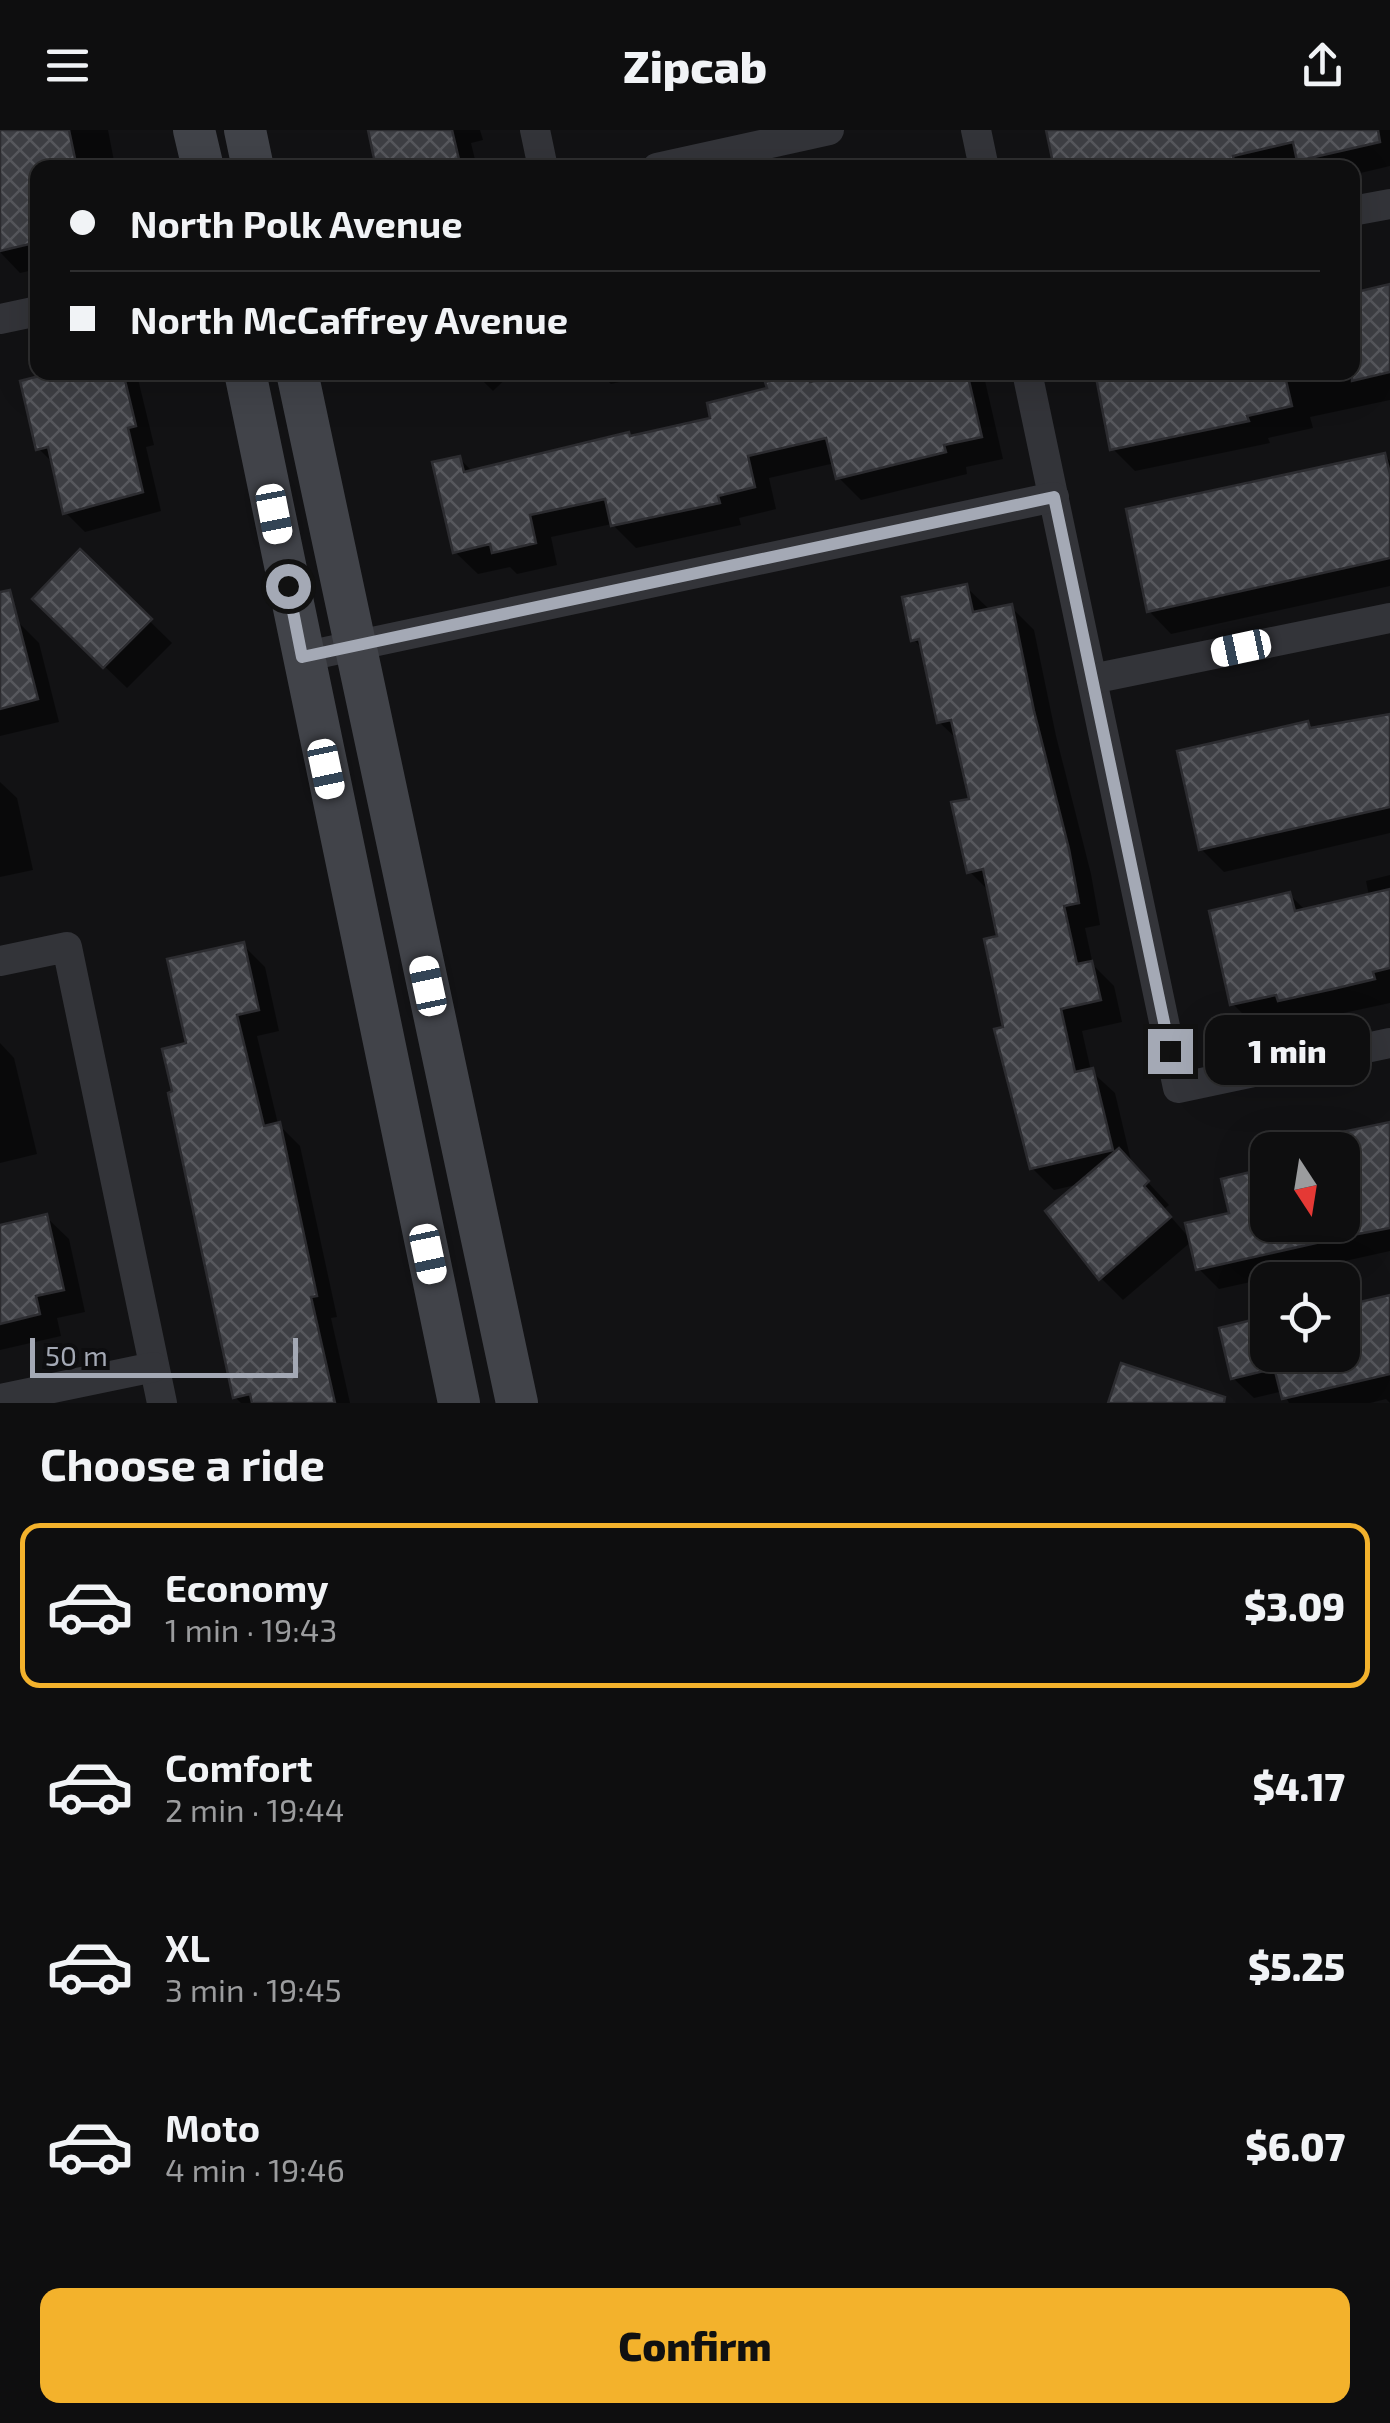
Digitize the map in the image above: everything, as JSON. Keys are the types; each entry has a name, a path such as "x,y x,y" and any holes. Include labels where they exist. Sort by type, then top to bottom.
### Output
{"main road":[{"path":"194,130 201,160"},
{"path":"245,130 251,160"},
{"path":"248,380 459,1403"},
{"path":"298,380 517,1403"}],"street":[{"path":"536,130 542,160"},
{"path":"694,160 829,130"},
{"path":"976,130 982,160"},
{"path":"1360,210 1390,204"},
{"path":"0,319 30,313"},
{"path":"1029,380 1178,1088 1390,1044"},
{"path":"302,657 1054,497"},
{"path":"1092,680 1390,618"},
{"path":"0,961 67,946 162,1403"},
{"path":"0,1399 154,1366"}],"building":[{"path":"0,130 69,130 75,160 30,160 30,244 0,251"},
{"path":"368,130 452,130 459,160 374,160"},
{"path":"1046,130 1378,130 1380,142 1301,160 1297,160 1293,142 1233,156 1234,160 1052,160"},
{"path":"1390,284 1390,372 1360,379 1360,291"},
{"path":"125,380 136,426 128,428 143,492 63,514 48,447 36,450 20,381"},
{"path":"969,380 982,437 944,445 946,452 836,479 826,438 748,456 755,487 718,496 720,503 611,526 605,499 530,515 536,543 492,553 490,544 453,553 432,462 460,456 464,472 629,432 630,436 710,418 707,403 767,388 765,382"},
{"path":"1097,380 1286,380 1292,406 1247,416 1249,421 1110,450"},
{"path":"1385,453 1390,474 1390,558 1147,612 1126,509"},
{"path":"80,549 152,619 103,668 32,599"},
{"path":"967,584 973,612 1012,604 1079,903 1064,906 1077,964 1092,961 1101,1000 1061,1009 1075,1072 1093,1068 1113,1150 1030,1169 994,1029 1003,1027 984,939 997,936 983,869 967,873 951,802 969,799 951,720 937,723 919,639 911,641 902,597"},
{"path":"10,590 38,699 0,709 0,592"},
{"path":"1390,714 1390,807 1199,850 1177,751 1308,721 1310,728"},
{"path":"1390,889 1390,968 1373,972 1375,979 1278,1001 1276,995 1230,1005 1209,911 1290,892 1295,911"},
{"path":"244,942 259,1010 237,1015 264,1126 280,1122 317,1296 311,1297 335,1403 252,1403 250,1394 233,1398 168,1093 172,1091 162,1049 186,1043 167,959"},
{"path":"1390,1122 1390,1228 1360,1234 1360,1132 1342,1132"},
{"path":"1119,1148 1149,1181 1144,1186 1171,1217 1099,1280 1045,1211"},
{"path":"1250,1172 1250,1242 1321,1242 1196,1270 1185,1223 1229,1213 1221,1179"},
{"path":"47,1214 64,1290 36,1296 40,1314 0,1324 0,1225"},
{"path":"1390,1295 1390,1374 1282,1399 1275,1372 1360,1372 1360,1302"},
{"path":"1250,1320 1250,1372 1260,1372 1231,1379 1219,1328"},
{"path":"1121,1363 1225,1397 1224,1403 1108,1403"}],"route":[{"path":"288,586 302,657 1054,497 1170,1051"}]}
